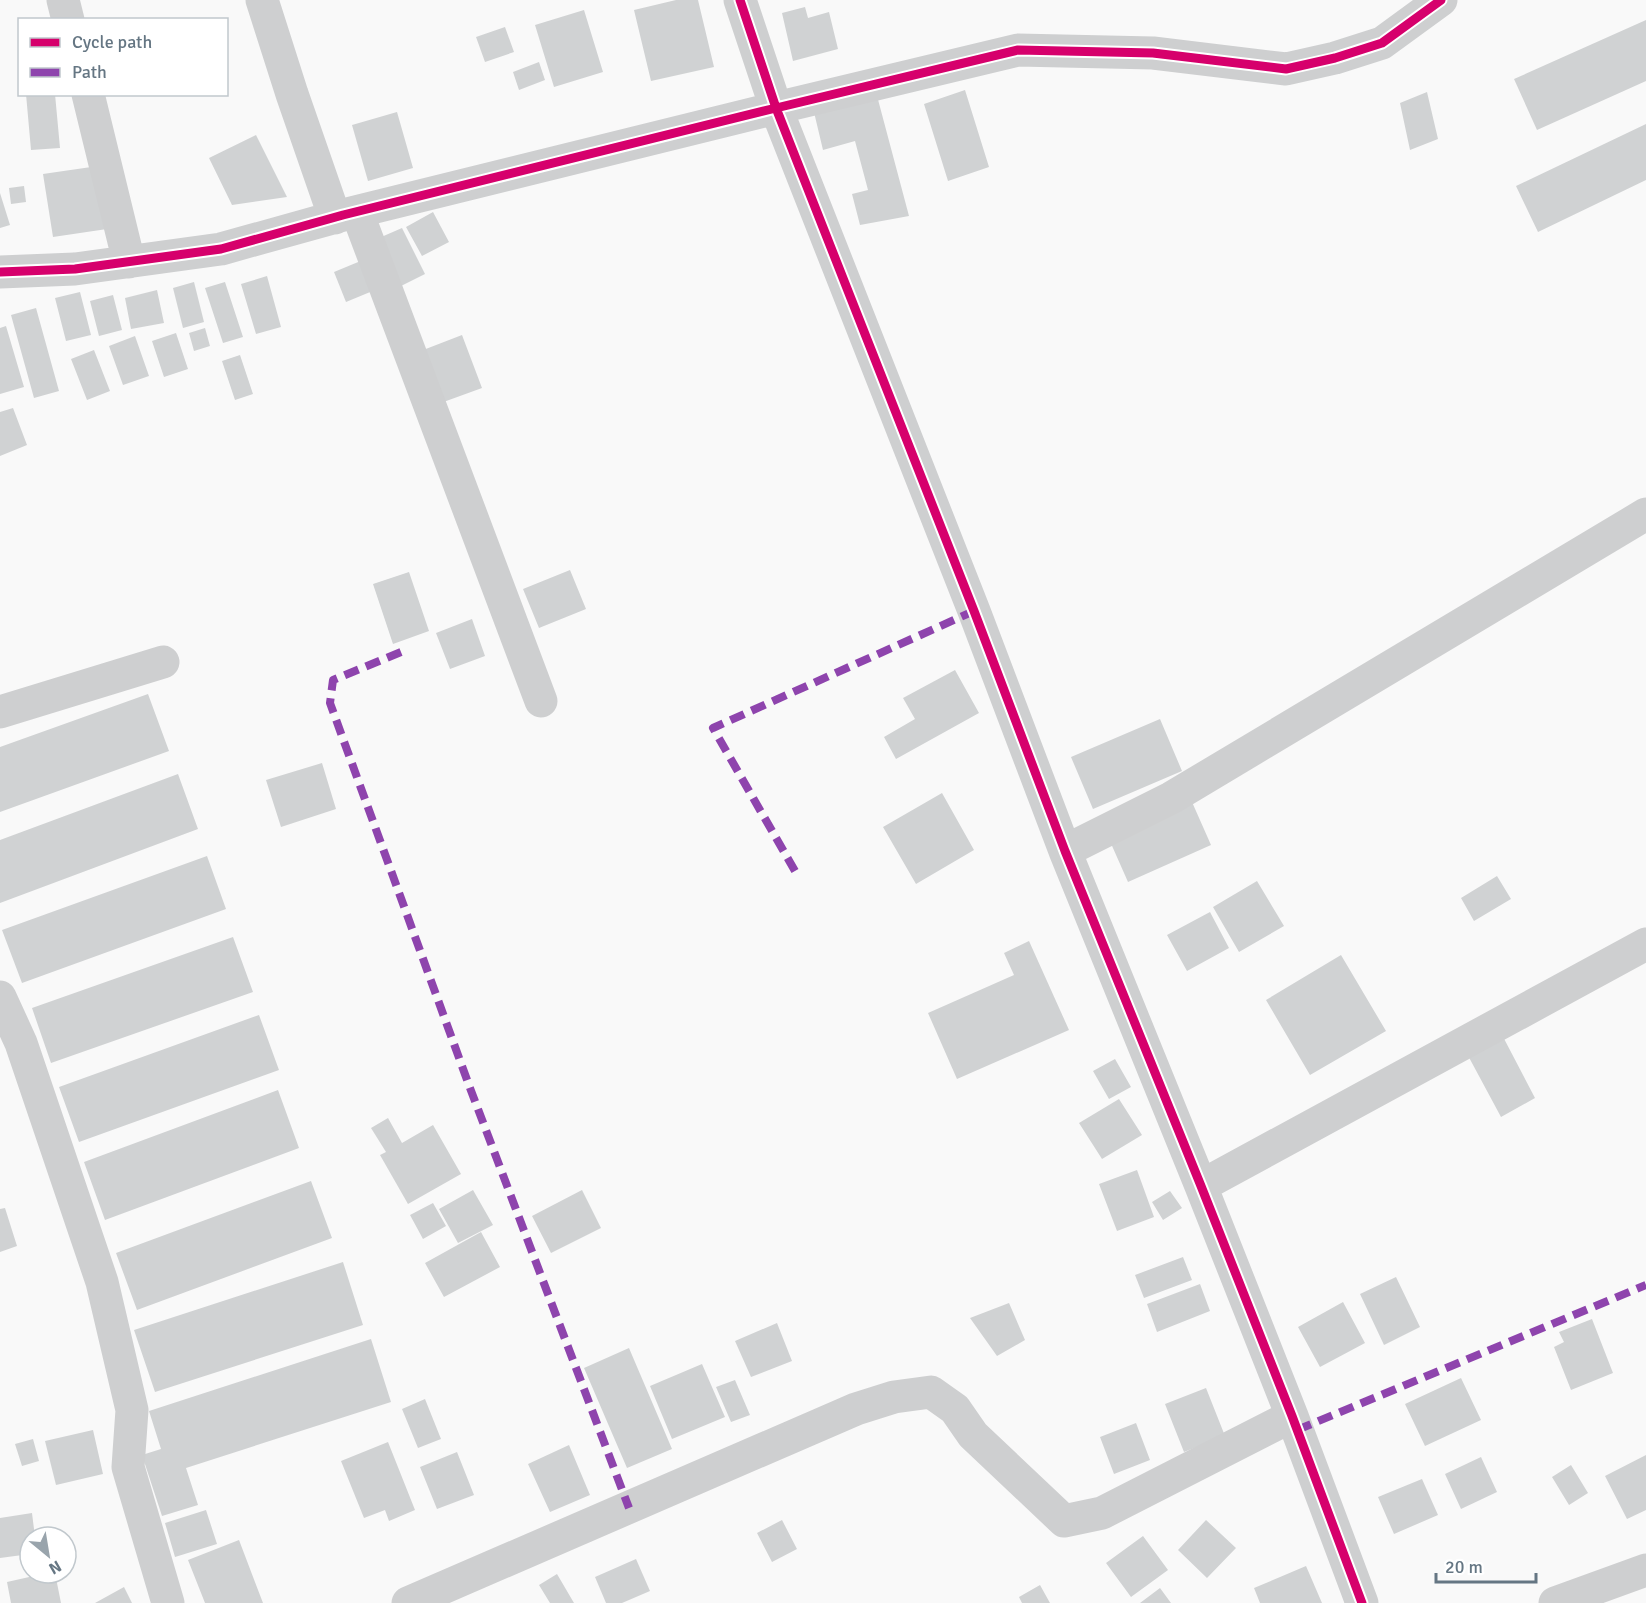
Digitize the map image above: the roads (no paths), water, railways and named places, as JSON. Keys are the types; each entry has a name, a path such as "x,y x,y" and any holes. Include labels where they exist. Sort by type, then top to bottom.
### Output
{"street":[{"path":"63,0 68,18"},
{"path":"262,0 292,94 346,215 541,701"},
{"path":"740,0 776,108 970,600 1065,851 1292,1416 1362,1603"},
{"path":"0,272 75,269 220,249 346,215 1018,50 1153,53 1286,69 1382,44 1441,0"},
{"path":"88,96 129,262"},
{"path":"1065,851 1171,798 1646,514"},
{"path":"0,712 163,662"},
{"path":"1201,1186 1646,944"},
{"path":"0,997 21,1042 102,1282 132,1410 128,1467 168,1603"},
{"path":"408,1603 856,1409 894,1396 931,1392 955,1409 973,1435 1064,1521 1102,1513 1292,1416"},
{"path":"1555,1603 1646,1570"}]}
